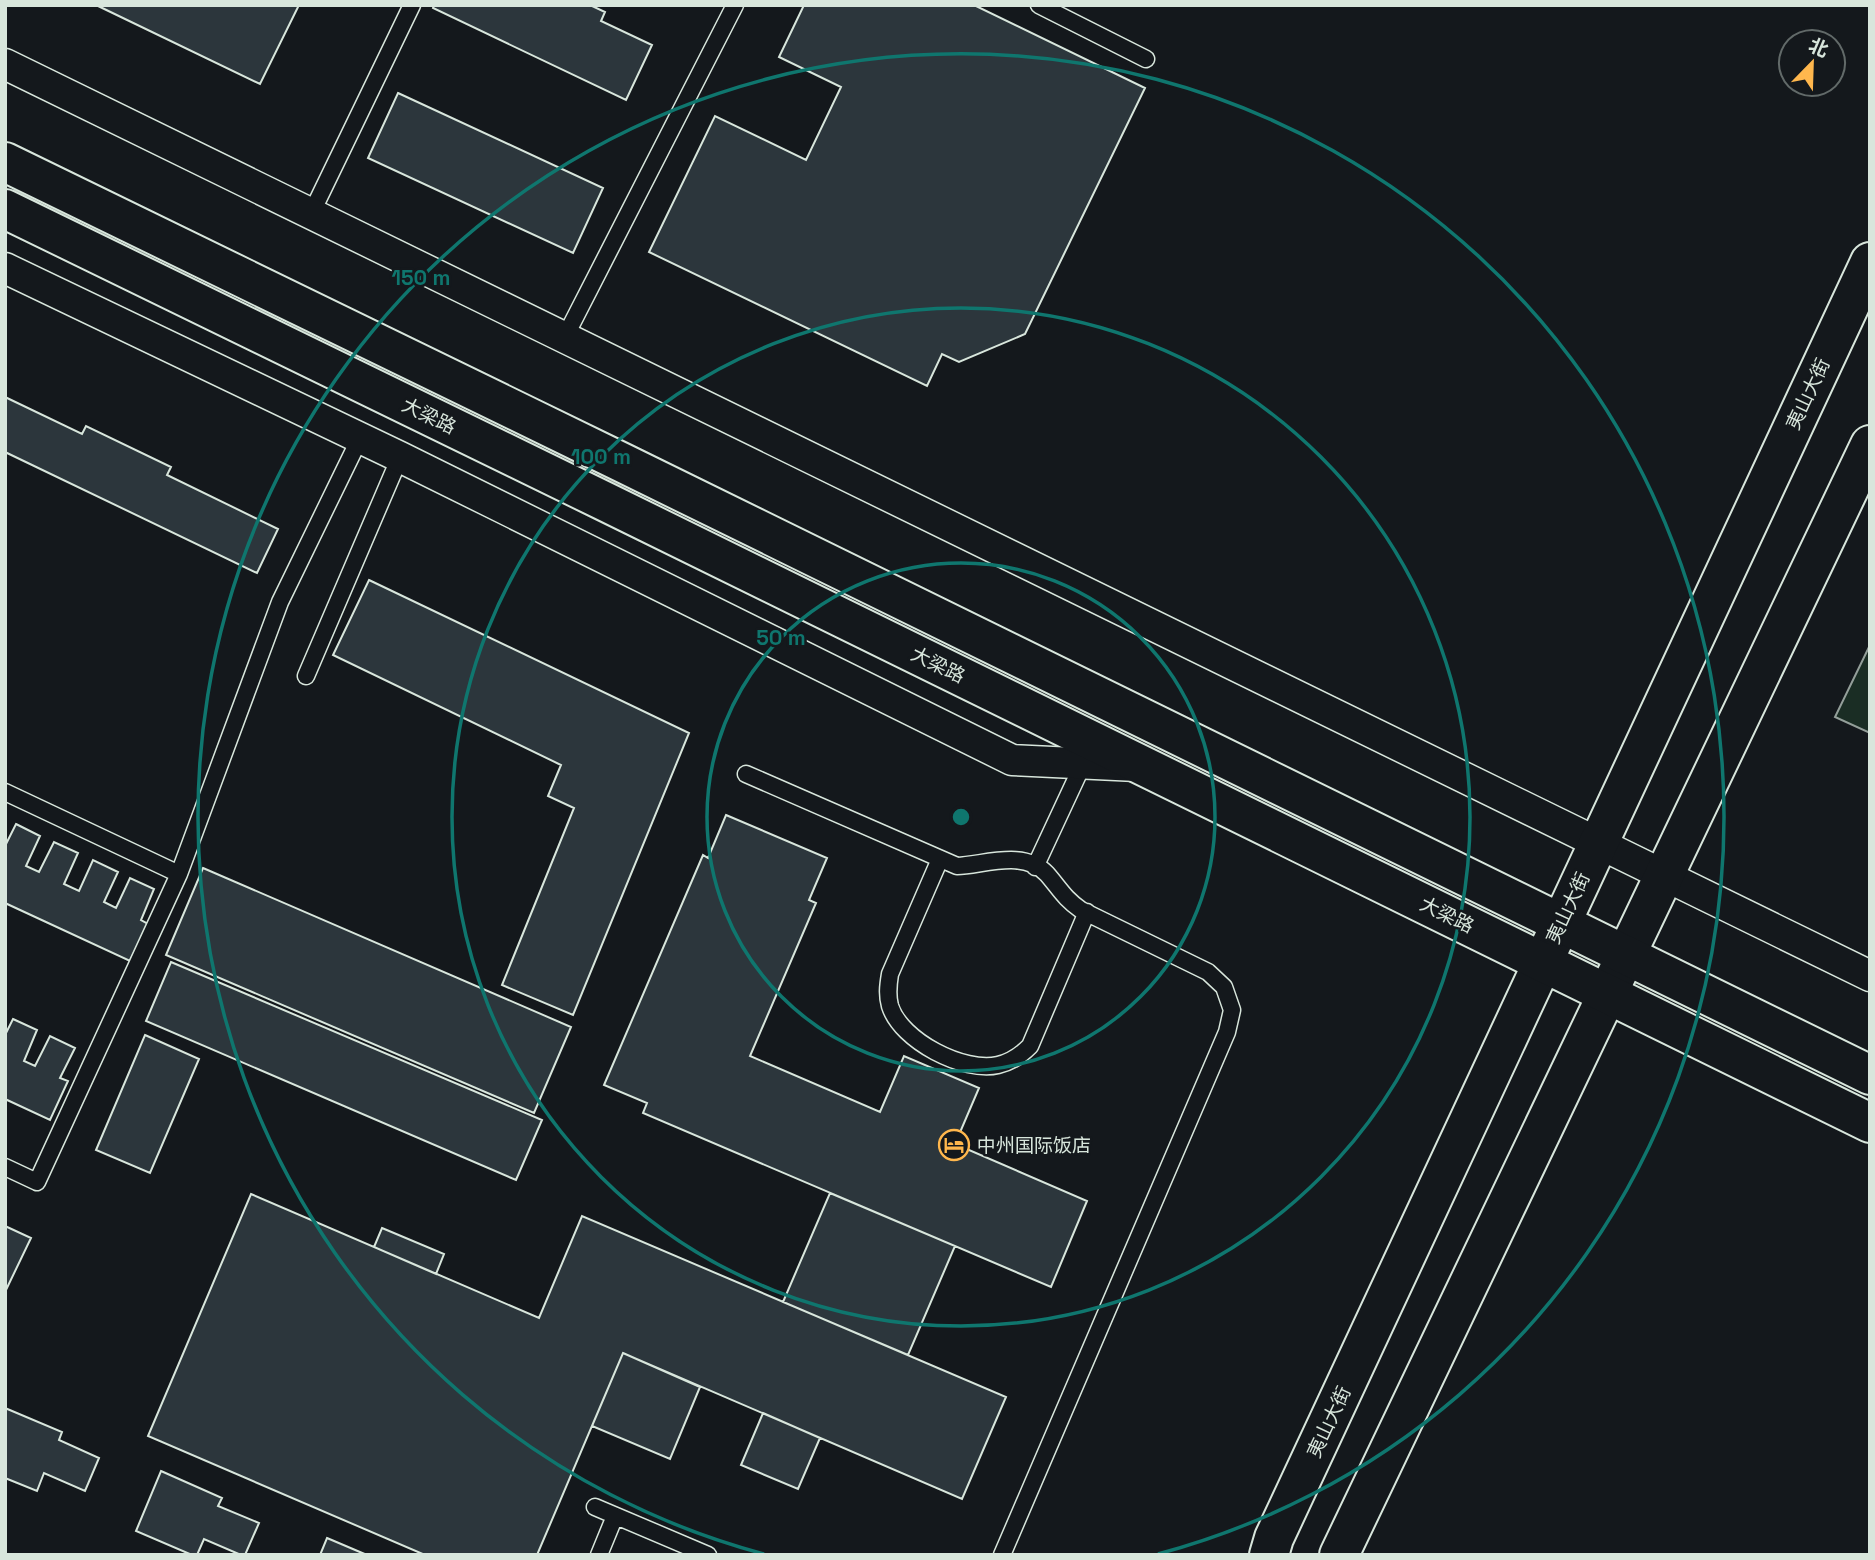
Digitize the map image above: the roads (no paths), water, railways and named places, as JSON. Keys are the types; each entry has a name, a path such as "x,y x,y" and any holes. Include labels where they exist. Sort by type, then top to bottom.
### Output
{"main road":[{"path":"5,162 1870,1075"},
{"name":"大梁路","path":"5,209 1870,1123"},
{"name":"夷山大街","path":"1269,1555 1274,1538 1870,262"},
{"path":"1339,1555 1870,445"}],"street":[{"path":"5,64 1870,976"},
{"path":"5,268 400,457 1012,760 1145,766"}],"lane":[{"path":"311,214 412,5"},
{"path":"565,337 735,5"},
{"path":"1039,5 1146,59"},
{"path":"5,1167 37,1182 179,874 280,602 360,438"},
{"path":"306,676 400,457"},
{"path":"1035,867 1083,764"},
{"path":"746,774 957,866 1003,859 1029,863 1045,871 1068,901 1208,972 1224,986 1232,1010 1227,1032 1002,1555"},
{"path":"5,792 179,874"},
{"path":"940,859 890,974 887,991 891,1009 901,1024 919,1042 946,1056 974,1066 997,1066 1017,1058 1030,1046 1087,912"},
{"path":"595,1507 709,1555"},
{"path":"599,1555 615,1516"}],"place":[{"name":"中州国际饭店","path":"954,1145"}]}
